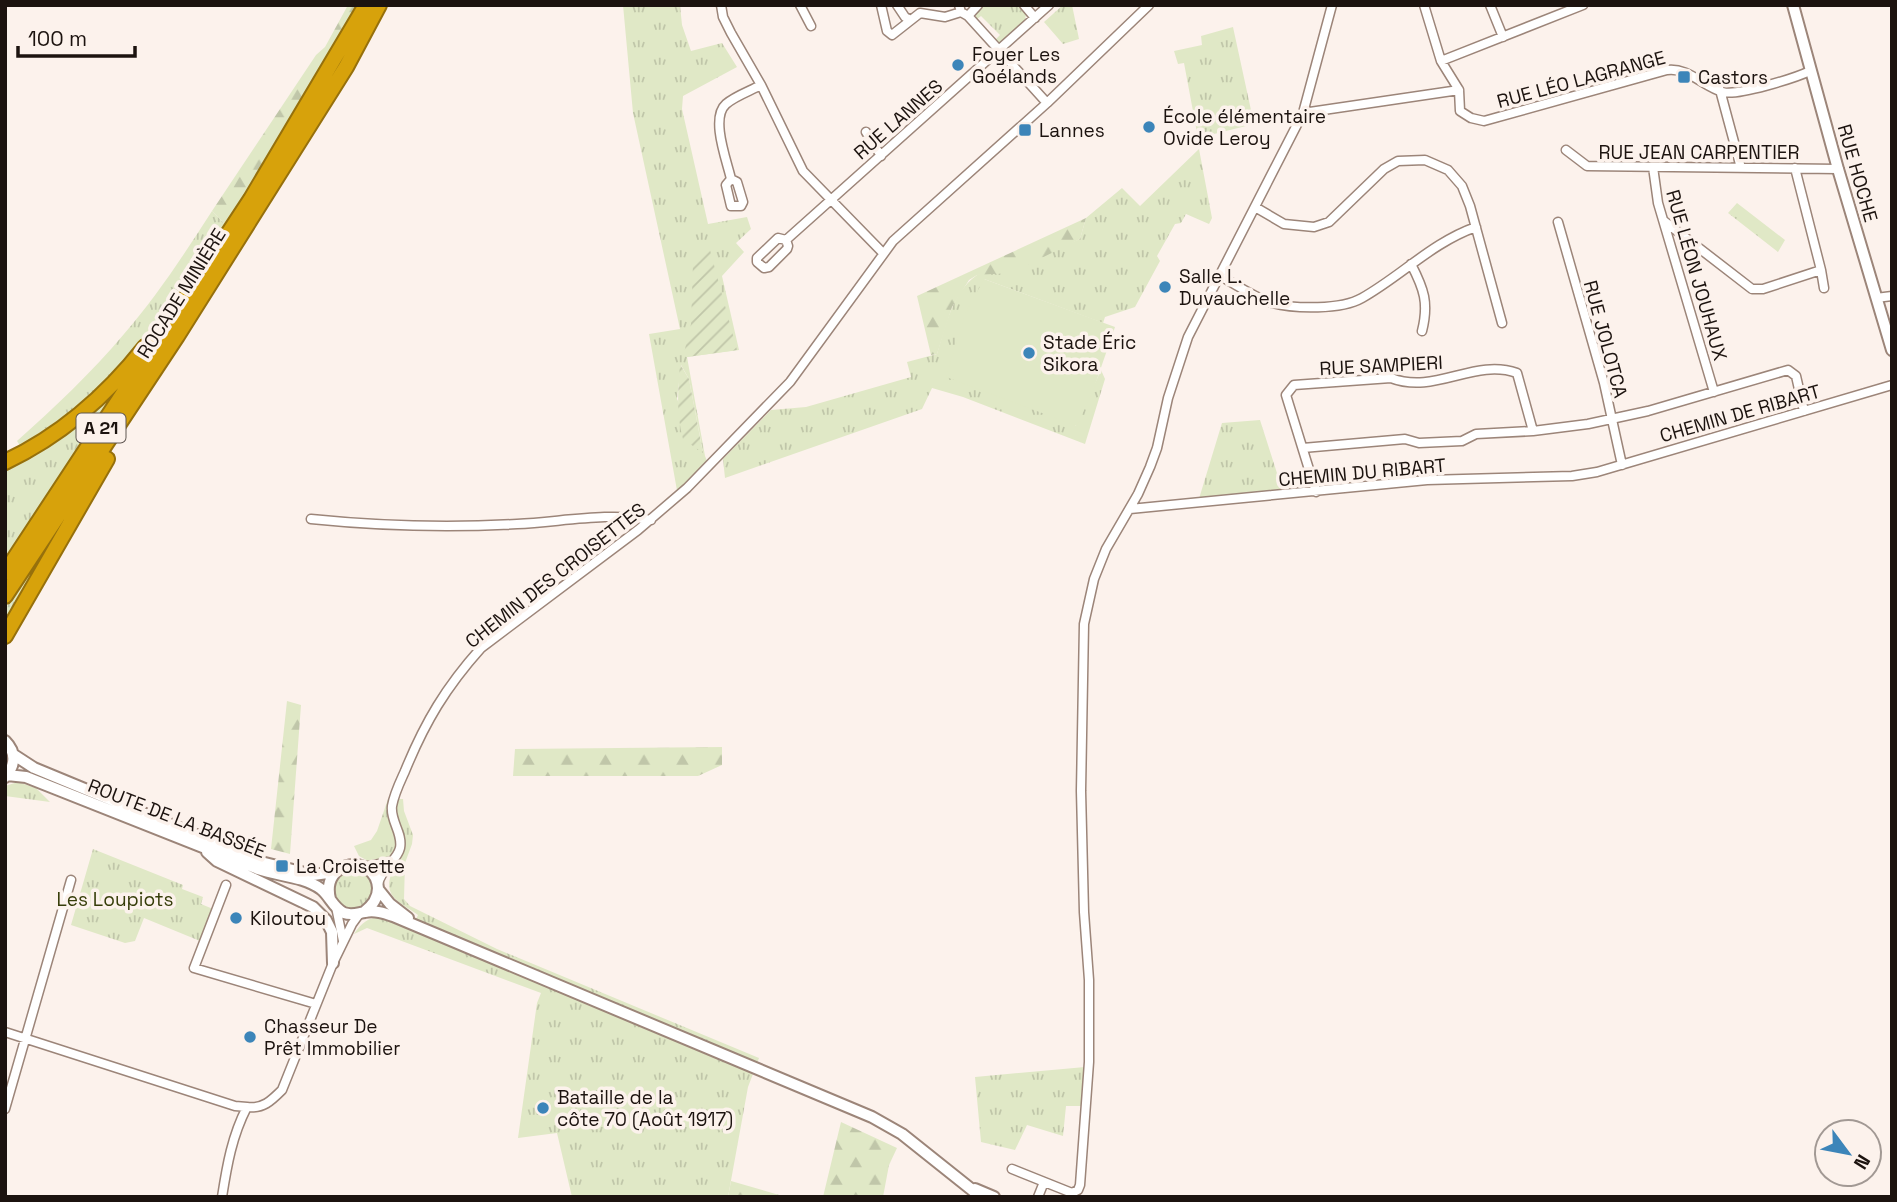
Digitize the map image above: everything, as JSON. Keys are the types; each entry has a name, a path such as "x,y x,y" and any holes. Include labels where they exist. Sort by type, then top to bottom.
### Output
{"highway":[{"name":"ROCADE MINIÈRE","path":"5,573 197,283 304,114 366,5"},
{"name":"ROCADE MINIÈRE","path":"5,596 177,337 346,67 379,5"},
{"path":"5,462 72,419 113,384 197,283"},
{"path":"5,636 177,337"}],"main road":[{"name":"RUE HOCHE","path":"1793,5 1892,350"},
{"path":"5,741 14,755 13,766 6,776"},
{"name":"ROUTE DE LA BASSÉE","path":"14,755 34,768 261,862 313,875 335,872"},
{"name":"ROUTE DE LA BASSÉE","path":"6,776 26,777 258,869 291,876 324,891 333,903"},
{"path":"203,847 217,861 313,906 326,920 332,932 332,963"},
{"path":"419,927 390,904 378,888 372,873 360,866 347,866 335,872 329,885 333,903 347,914 380,912 419,927 872,1117 902,1133 981,1197"},
{"path":"362,913 373,905 378,888"},
{"path":"969,1186 994,1197"}],"street":[{"path":"721,5 723,17 761,85 803,171 883,253"},
{"path":"800,5 811,26"},
{"path":"881,5 887,29 892,35 920,13 945,17 978,5"},
{"path":"897,5 905,17 911,19"},
{"path":"1024,5 1035,18"},
{"name":"RUE LANNES","path":"786,240 1049,5"},
{"name":"CHEMIN DES CROISETTES","path":"378,888 382,871 400,848 400,837 392,811 395,795 419,734 438,701 461,670 490,642 651,520 712,463 790,382 883,253 908,226 1047,103 1149,5"},
{"path":"1013,1169 1072,1193 1078,1190 1086,1110 1089,979 1081,791 1084,624 1094,579 1106,549 1130,509 1157,448 1168,398 1188,337 1303,113 1332,5"},
{"path":"1303,113 1459,90 1441,61 1424,5"},
{"path":"1489,5 1503,37"},
{"path":"1441,61 1503,37 1561,9 1583,5"},
{"path":"963,11 1047,103"},
{"name":"RUE LÉO LAGRANGE","path":"1459,90 1460,111 1471,118 1484,121 1667,70 1682,71 1720,90"},
{"path":"1720,90 1740,92 1810,71"},
{"path":"731,179 719,125 720,113 726,104 761,85"},
{"path":"1720,90 1741,168"},
{"path":"866,132 881,156"},
{"name":"RUE JEAN CARPENTIER","path":"1566,150 1587,166 1838,169"},
{"path":"1255,207 1284,224 1314,227 1329,222 1384,169 1398,160 1425,160 1448,170 1462,186 1502,323"},
{"name":"RUE LÉON JOUHAUX","path":"1653,167 1664,221 1714,392"},
{"path":"1795,168 1824,288"},
{"path":"1664,221 1752,289 1763,289 1821,270"},
{"name":"RUE JOLOTCA","path":"1558,222 1604,383 1622,465"},
{"path":"1220,276 1272,302 1295,307 1343,304 1360,299 1438,245 1476,227"},
{"path":"1411,264 1420,281 1427,305 1422,331"},
{"path":"1876,298 1892,296"},
{"name":"RUE SAMPIERI","path":"1316,492 1286,395 1294,385 1391,378 1405,383 1442,381 1460,373 1506,369 1517,373 1533,431"},
{"path":"1303,447 1405,439 1419,443 1462,441 1476,434 1533,431 1610,419 1788,370 1796,376 1804,411"},
{"name":"CHEMIN DE RIBART","path":"1597,472 1892,385"},
{"name":"CHEMIN DU RIBART","path":"1130,509 1427,480 1572,476 1597,472"},
{"path":"311,519 444,528 559,522 612,516 651,520"},
{"path":"360,866 389,862"},
{"path":"5,1109 71,880"},
{"path":"226,885 194,968 316,1004"},
{"path":"333,903 343,941"},
{"path":"5,1032 235,1106 255,1108 270,1102 282,1090 332,963 362,913"},
{"path":"222,1197 231,1145 247,1107"},
{"path":"1038,1197 1044,1182"}],"green space":[{"path":"348,5 358,5 298,109 225,224 212,211 316,55 325,47"},
{"path":"623,5 680,5 682,25 691,51 722,43 737,67 683,96 682,109 708,224 747,217 751,229 736,243 744,252 722,276 739,350 687,357 709,466 678,496 649,334 680,329 633,113","holes":["681,365 689,379 703,452 677,399"]},
{"path":"984,5 1019,5 1026,13 1025,21 1003,42 997,42 995,40 1000,35 981,16 976,20 976,13"},
{"path":"1063,5 1072,5 1079,39 1063,44 1044,22"},
{"path":"1233,27 1254,124 1198,138 1184,63 1178,64 1174,51 1202,45 1201,36"},
{"path":"1199,149 1212,218 1209,224 1186,214 1181,223 1175,224 1157,256 1160,261 1135,307 1105,317 1103,323 984,279 1076,426 1101,370 1105,379 1085,444 963,397 932,388 922,409 725,478 723,459 771,410 806,407 911,377 907,362 937,354 956,300 968,282 977,275 1080,239 1086,218 1122,188 1140,206"},
{"path":"1737,203 1785,240 1778,252 1728,213"},
{"path":"212,211 225,224 141,343 89,397 23,444 22,449 17,441 99,362 136,320"},
{"path":"1086,218 1080,239 1011,273 977,275 969,280 952,307 937,354 931,355 917,296"},
{"path":"710,250 737,350 687,357 684,353 691,324 693,263"},
{"name":"Stade Éric Sikora","path":"984,279 1115,327 1095,385 1077,426 946,377 965,314"},
{"path":"680,364 689,379 703,453 683,439 678,411"},
{"path":"119,384 121,386 5,560 5,467"},
{"path":"1260,420 1284,495 1198,502 1222,423"},
{"path":"61,524 63,526 5,624 5,609"},
{"path":"287,701 301,705 290,854 271,849"},
{"path":"722,747 722,765 698,776 513,776 515,749"},
{"path":"18,782 36,788 50,802 5,796 5,786"},
{"path":"388,799 403,799 404,811 413,835 405,863 404,899 410,906 497,949 759,1058 748,1087 728,1197 572,1197 557,1133 518,1138 537,1003 541,993 367,928 354,934 360,926 373,918 387,919 411,929 418,915 394,898 389,887 392,872 382,858 368,861 359,856 354,846 371,840"},
{"name":"Les Loupiots","path":"93,849 183,885 182,889 203,897 201,904 213,909 200,941 144,918 135,941 125,943 71,925"},
{"path":"353,870 367,876 373,890 367,904 353,910 339,904 333,890 339,876"},
{"path":"1085,1067 1083,1106 1066,1106 1063,1136 1027,1125 1015,1150 981,1142 975,1077"},
{"path":"841,1122 897,1148 889,1165 883,1197 823,1197"},
{"path":"731,1181 786,1197 728,1197"}],"place":[{"name":"Foyer Les Goélands","path":"958,65"},
{"name":"Castors","path":"1684,77"},
{"name":"École élémentaire Ovide Leroy","path":"1149,127"},
{"name":"Lannes","path":"1025,130"},
{"name":"Salle L. Duvauchelle","path":"1165,287"},
{"name":"Stade Éric Sikora","path":"1029,353"},
{"name":"La Croisette","path":"282,866"},
{"name":"Kiloutou","path":"236,918"},
{"name":"Chasseur De Prêt Immobilier","path":"250,1037"},
{"name":"Bataille de la côte 70 (Août 1917)","path":"543,1108"}]}
